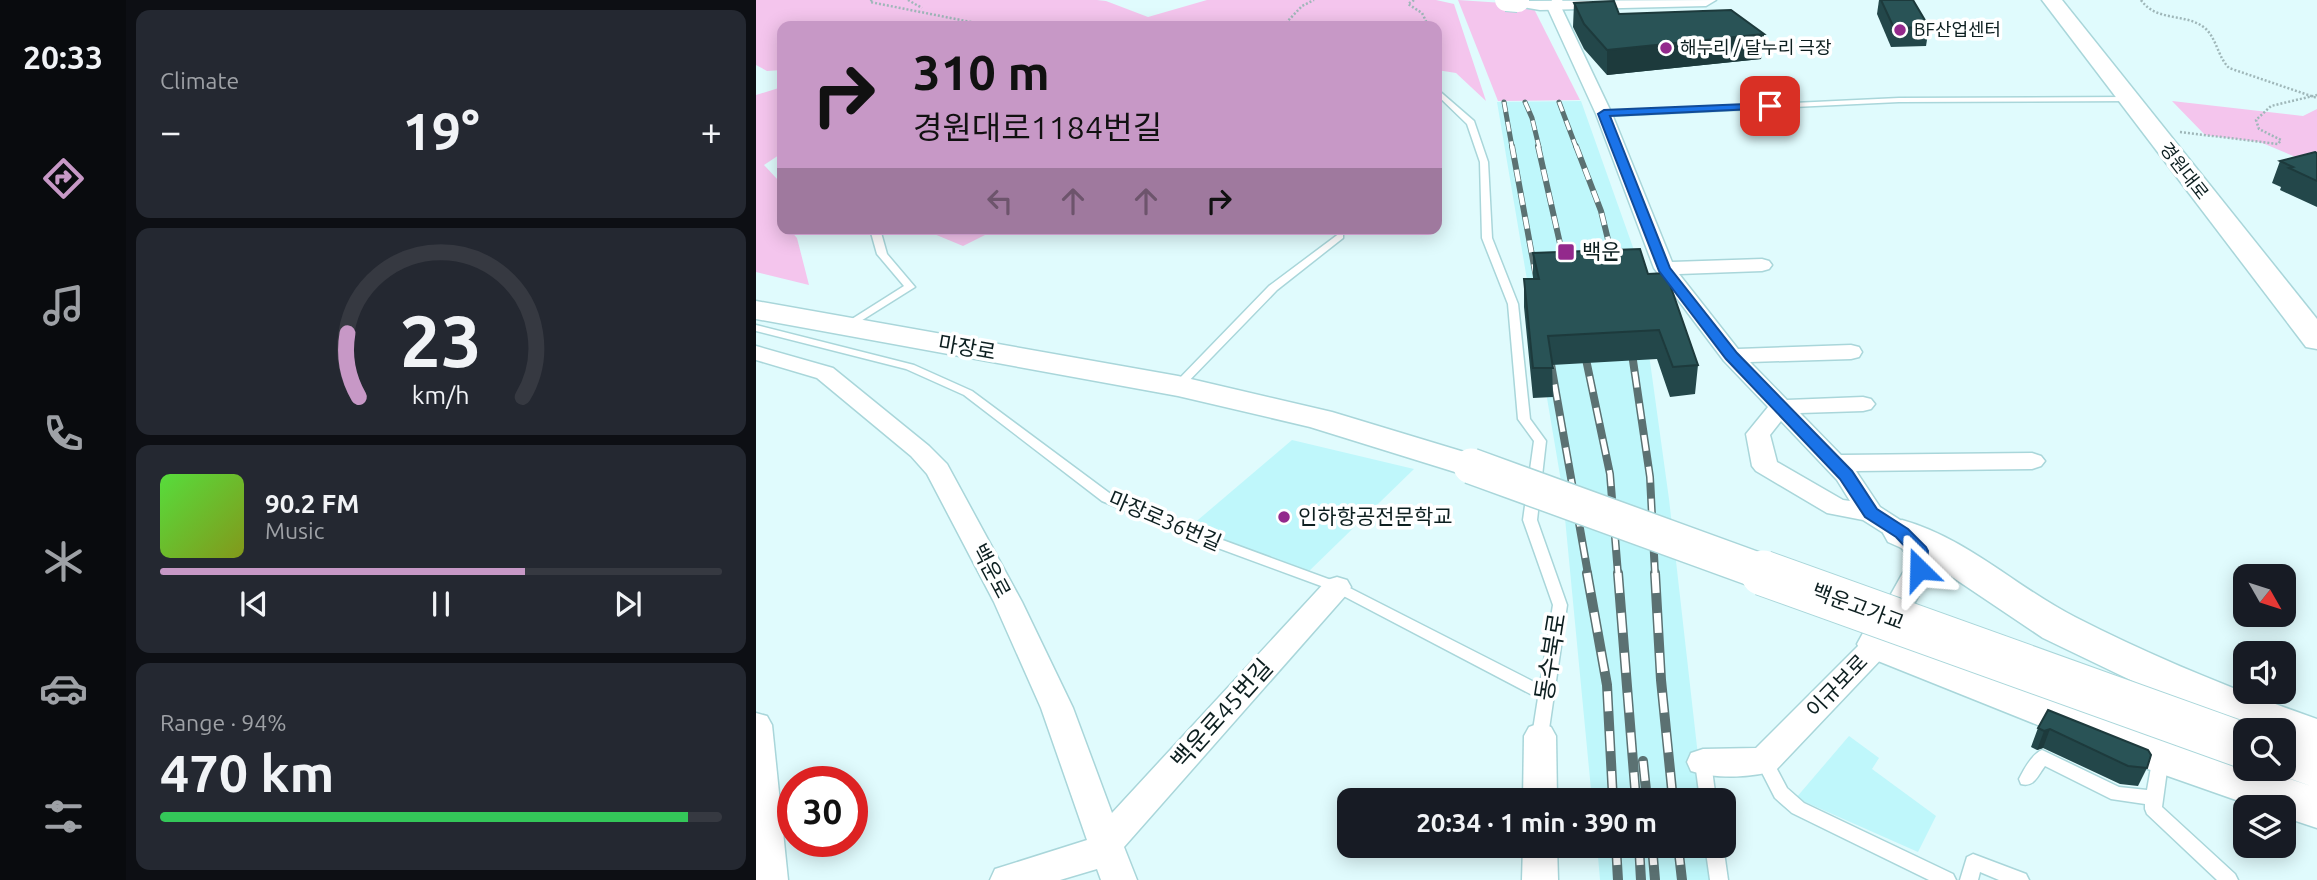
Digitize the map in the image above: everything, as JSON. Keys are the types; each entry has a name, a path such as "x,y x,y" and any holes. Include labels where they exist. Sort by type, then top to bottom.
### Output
{"main road":[{"path":"1512,1 1706,0"},
{"name":"경원대로","path":"2052,0 2317,340"},
{"name":"마장로","path":"756,310 1178,386 1320,419 1471,466"},
{"name":"백운고가교","path":"1471,466 2138,710 2233,742"},
{"path":"1886,523 1938,549 2058,627 2215,701 2317,737"},
{"path":"1878,644 2161,755 2317,808"},
{"path":"2296,762 2317,769"}],"street":[{"name":"이규보로","path":"1555,2 1555,9 1604,114 1664,268 1732,356 1846,475 1886,523 1920,551 1919,569 1878,644 1764,761"},
{"path":"1664,268 1762,265"},
{"path":"1732,356 1851,352"},
{"name":"백운로","path":"756,353 825,373 920,451 938,470 1008,602 1057,708 1119,880"},
{"path":"1863,404 1780,407 1758,434 1765,466 1836,507 1886,523"},
{"path":"1834,463 2032,461"},
{"name":"백운로45번길","path":"1008,880 1096,854 1336,587"},
{"path":"756,725 770,880"},
{"name":"동수북로","path":"1540,736 1540,788"},
{"path":"1703,762 1764,761"},
{"path":"1540,858 1540,880"}],"lane":[{"path":"1442,95 1471,123 1484,162 1487,238 1513,304 1524,419 1541,440 1530,520"},
{"path":"1604,114 1899,100 2128,99"},
{"path":"848,326 910,287 882,256 874,240 874,235"},
{"path":"1178,386 1273,288 1340,236"},
{"name":"마장로36번길","path":"756,328 910,367 968,393 1107,498 1198,536 1336,587 1544,694"},
{"name":"동수북로","path":"1530,520 1560,605 1544,694 1540,736"},
{"path":"2161,755 2153,809 2229,880"},
{"path":"2027,779 2042,757 2117,794 2155,798"},
{"path":"1764,761 1781,793 1798,808 1947,880"},
{"path":"1703,762 1706,788"},
{"path":"1716,858 1719,880"},
{"path":"1969,880 1973,862 2020,880"}],"path":[{"path":"872,0 870,2 970,21"},
{"path":"908,0 936,13"},
{"path":"1288,21 1302,6 1314,0"},
{"path":"1414,0 1408,4 1422,13 1426,21"},
{"path":"2141,0 2148,9 2199,24 2212,34 2219,54 2230,68 2310,96"},
{"path":"2150,127 2277,144 2281,141 2259,130 2256,120 2271,106 2317,96"}],"shaded area":[{"path":"756,0 1097,0 1148,17 1207,0 1436,0 1454,4 1486,101 1456,73 1442,71 1442,21 777,21 777,70 767,71 756,65"},
{"path":"1458,0 1532,5 1580,100 1498,101"},
{"path":"777,89 777,156 764,165 777,179 777,235 794,235 797,238 809,285 756,272 756,95"},
{"path":"1581,101 1635,253 1669,499 1702,788 1591,788 1562,487 1497,102"},
{"path":"2172,101 2303,116 2317,109 2317,166 2260,142 2205,135"},
{"path":"936,235 985,235 963,246"},
{"name":"인하항공전문학교","path":"1292,440 1414,469 1305,575 1185,531"},
{"path":"1849,736 1879,758 1872,769 1936,816 1918,852 1796,798"},
{"path":"1598,858 1709,858 1712,880 1600,880"}],"building":[{"path":"1881,0 1913,0 1929,27 1894,28"},
{"path":"1614,1 1619,14 1731,10 1764,34 1607,50 1584,24 1574,3"},
{"path":"2315,152 2317,181 2280,161"},
{"path":"1640,249 1648,274 1666,273 1698,365 1673,367 1659,330 1548,336 1553,368 1533,368 1524,279 1539,279 1533,253"},
{"path":"2048,710 2148,750 2151,755 2147,768 2128,766 2050,729 2044,731 2038,728"}],"railway":[{"path":"1504,102 1512,147"},
{"path":"1525,102 1539,147"},
{"path":"1559,102 1576,147"},
{"path":"1512,146 1536,277"},
{"path":"1538,146 1566,270"},
{"path":"1576,146 1601,211 1615,268"},
{"path":"1630,340 1650,477 1655,574"},
{"path":"1583,345 1610,474 1618,574"},
{"path":"1549,353 1588,574"},
{"path":"1587,573 1607,685 1612,788"},
{"path":"1618,573 1635,788"},
{"path":"1655,573 1661,680 1672,788"},
{"path":"1643,761 1646,788"},
{"path":"1617,858 1618,880"},
{"path":"1640,858 1641,880"},
{"path":"1653,858 1655,880"},
{"path":"1679,858 1682,880"}],"place":[{"name":"BF산업센터","path":"1900,30"},
{"name":"해누리 / 달누리 극장","path":"1666,48"},
{"name":"백운","path":"1566,252"},
{"name":"인하항공전문학교","path":"1284,517"}],"route":[{"path":"1770,106 1604,114 1664,268 1732,356 1846,475 1871,513 1902,533 1920,551 1919,569"}]}
